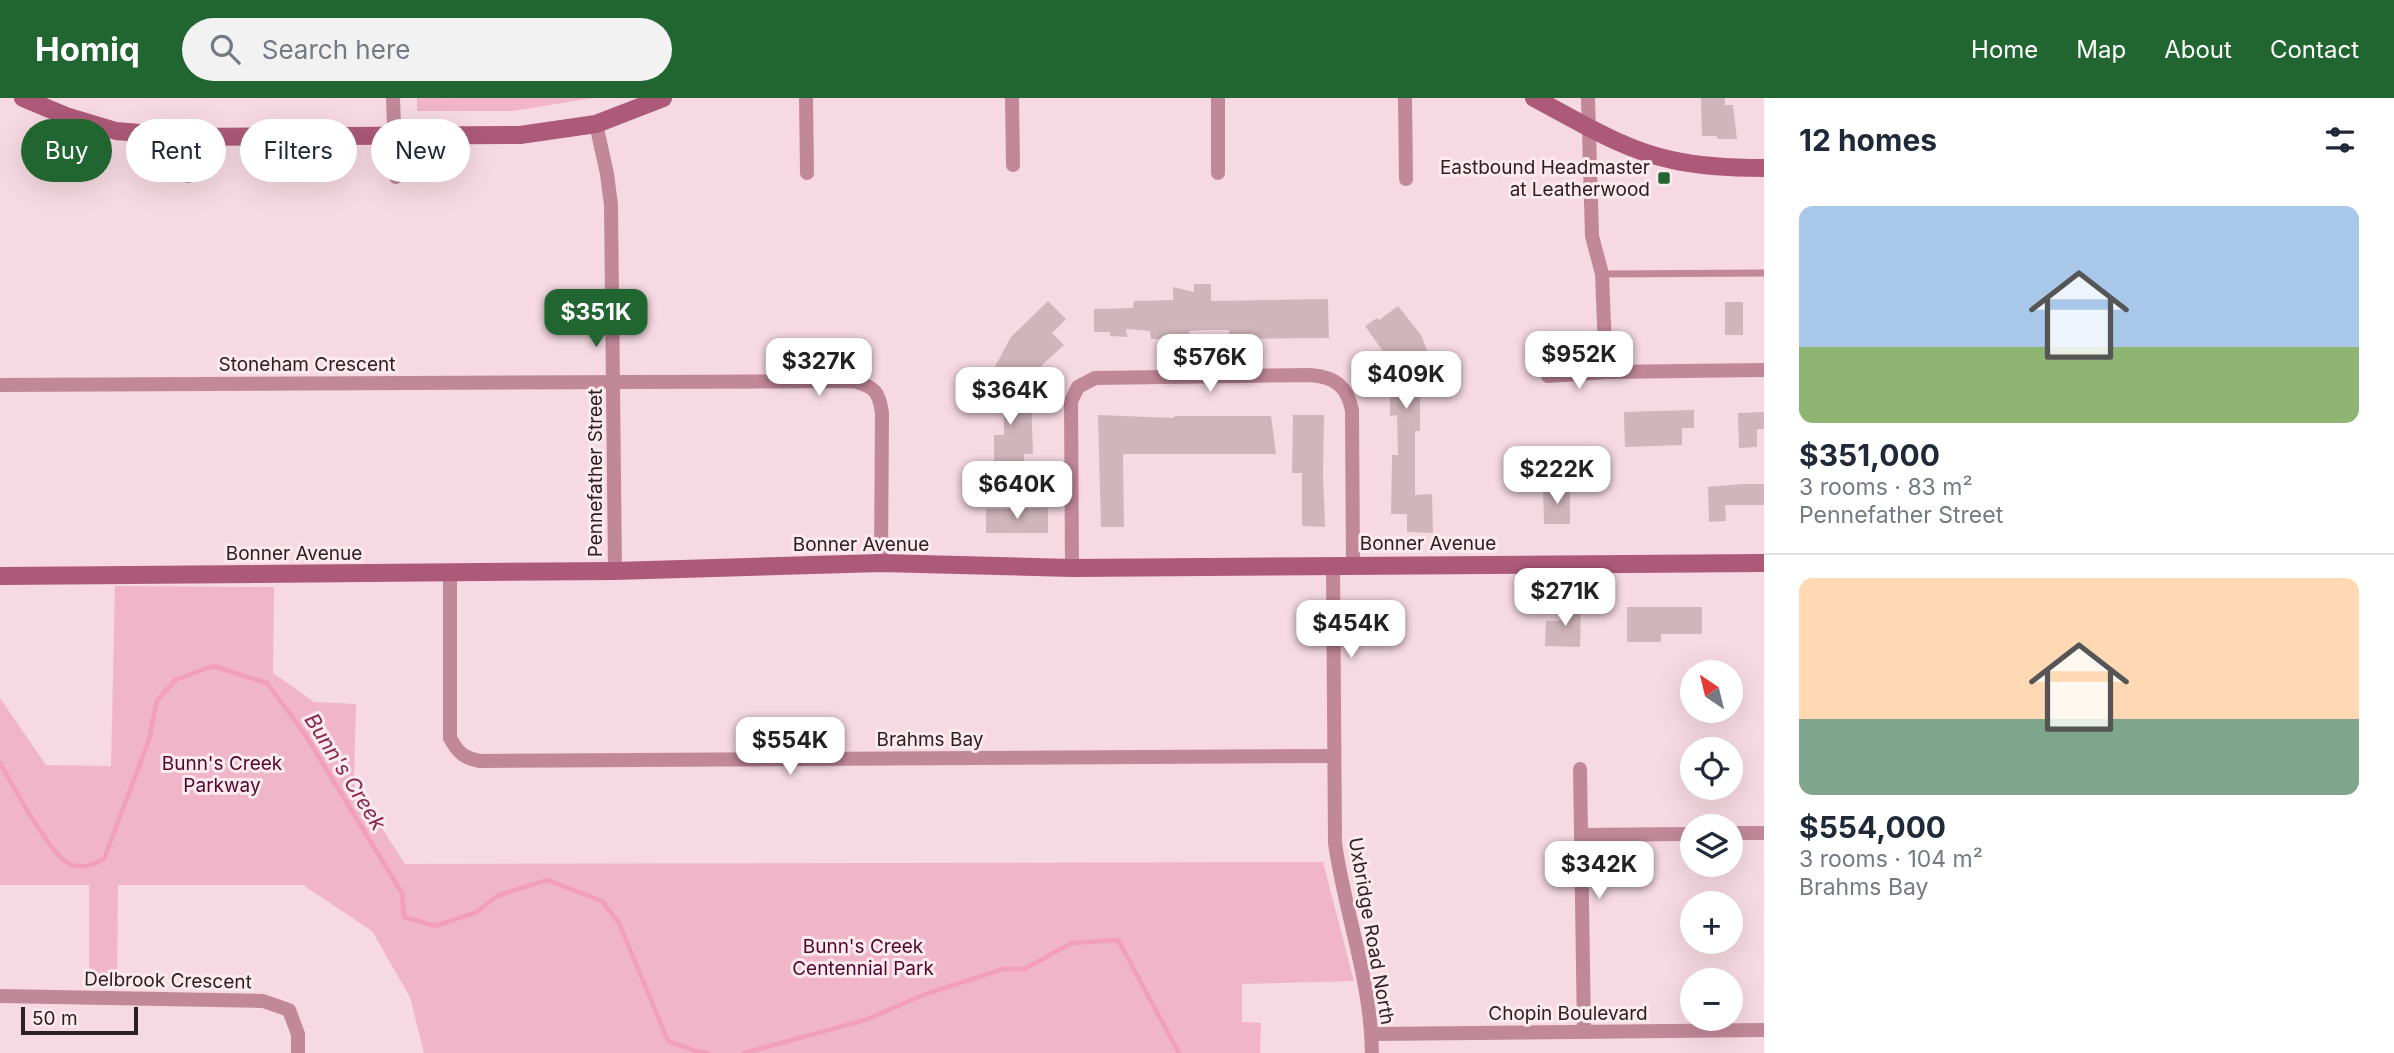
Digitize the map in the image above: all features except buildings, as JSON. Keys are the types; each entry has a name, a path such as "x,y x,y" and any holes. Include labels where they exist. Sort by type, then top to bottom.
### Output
{"street":[{"path":"23,98 66,116 126,132"},
{"path":"393,98 394,119"},
{"path":"470,135 520,135 596,124 663,98"},
{"path":"806,98 807,173"},
{"path":"1012,98 1013,165"},
{"path":"1218,98 1218,173"},
{"path":"1405,98 1406,179"},
{"path":"1534,98 1628,146 1671,160 1722,168 1764,168"},
{"path":"1588,98 1592,236 1602,274 1606,372"},
{"name":"Pennefather Street","path":"596,124 611,205 615,571"},
{"path":"226,137 371,136"},
{"path":"1548,376 1606,372 1764,370"},
{"path":"1072,568 1071,401 1078,387 1095,378 1310,375 1326,376 1340,383 1349,395 1352,410 1353,564"},
{"name":"Stoneham Crescent","path":"0,385 854,381 869,385 880,396 880,563"},
{"name":"Bonner Avenue","path":"0,576 615,571 880,563 1072,568 1764,563"},
{"name":"Uxbridge Road North","path":"1333,565 1335,843 1341,885 1369,998 1372,1053"},
{"name":"Brahms Bay","path":"450,573 450,738 457,752 467,759 1334,756"},
{"path":"1580,769 1584,1032"},
{"path":"1743,833 1764,833"},
{"path":"1581,835 1680,834"},
{"name":"Delbrook Crescent","path":"0,996 263,1001 289,1010 298,1034 298,1053"},
{"name":"Chopin Boulevard","path":"1372,1034 1764,1030"}],"lane":[{"path":"1602,274 1764,273"}],"green space":[{"path":"417,98 593,98 512,111 417,111"},
{"name":"Bunn's Creek Centennial Park","path":"115,586 274,587 273,673 314,702 356,704 354,784 405,864 1323,862 1354,981 1242,984 1242,1022 1261,1023 1260,1053 424,1053 410,997 372,931 303,885 118,885 117,975 89,975 89,885 0,885 0,698 46,765 111,766"}],"waterway":[{"name":"Bunn's Creek","path":"0,763 50,845 68,863 90,865 104,859 149,740 157,701 175,680 213,666 267,683 304,733 402,893 404,917 435,926 477,912 497,896 547,880 602,901 619,923 668,1041 708,1053"},
{"name":"Bunn's Creek","path":"744,1053 865,1020 923,995 1003,969 1024,969 1072,943 1118,940 1179,1053"}],"place":[{"name":"Eastbound Headmaster at Leatherwood","path":"1664,178"}],"park label":[{"name":"Bunn's Creek Parkway","path":"222,774"}]}
